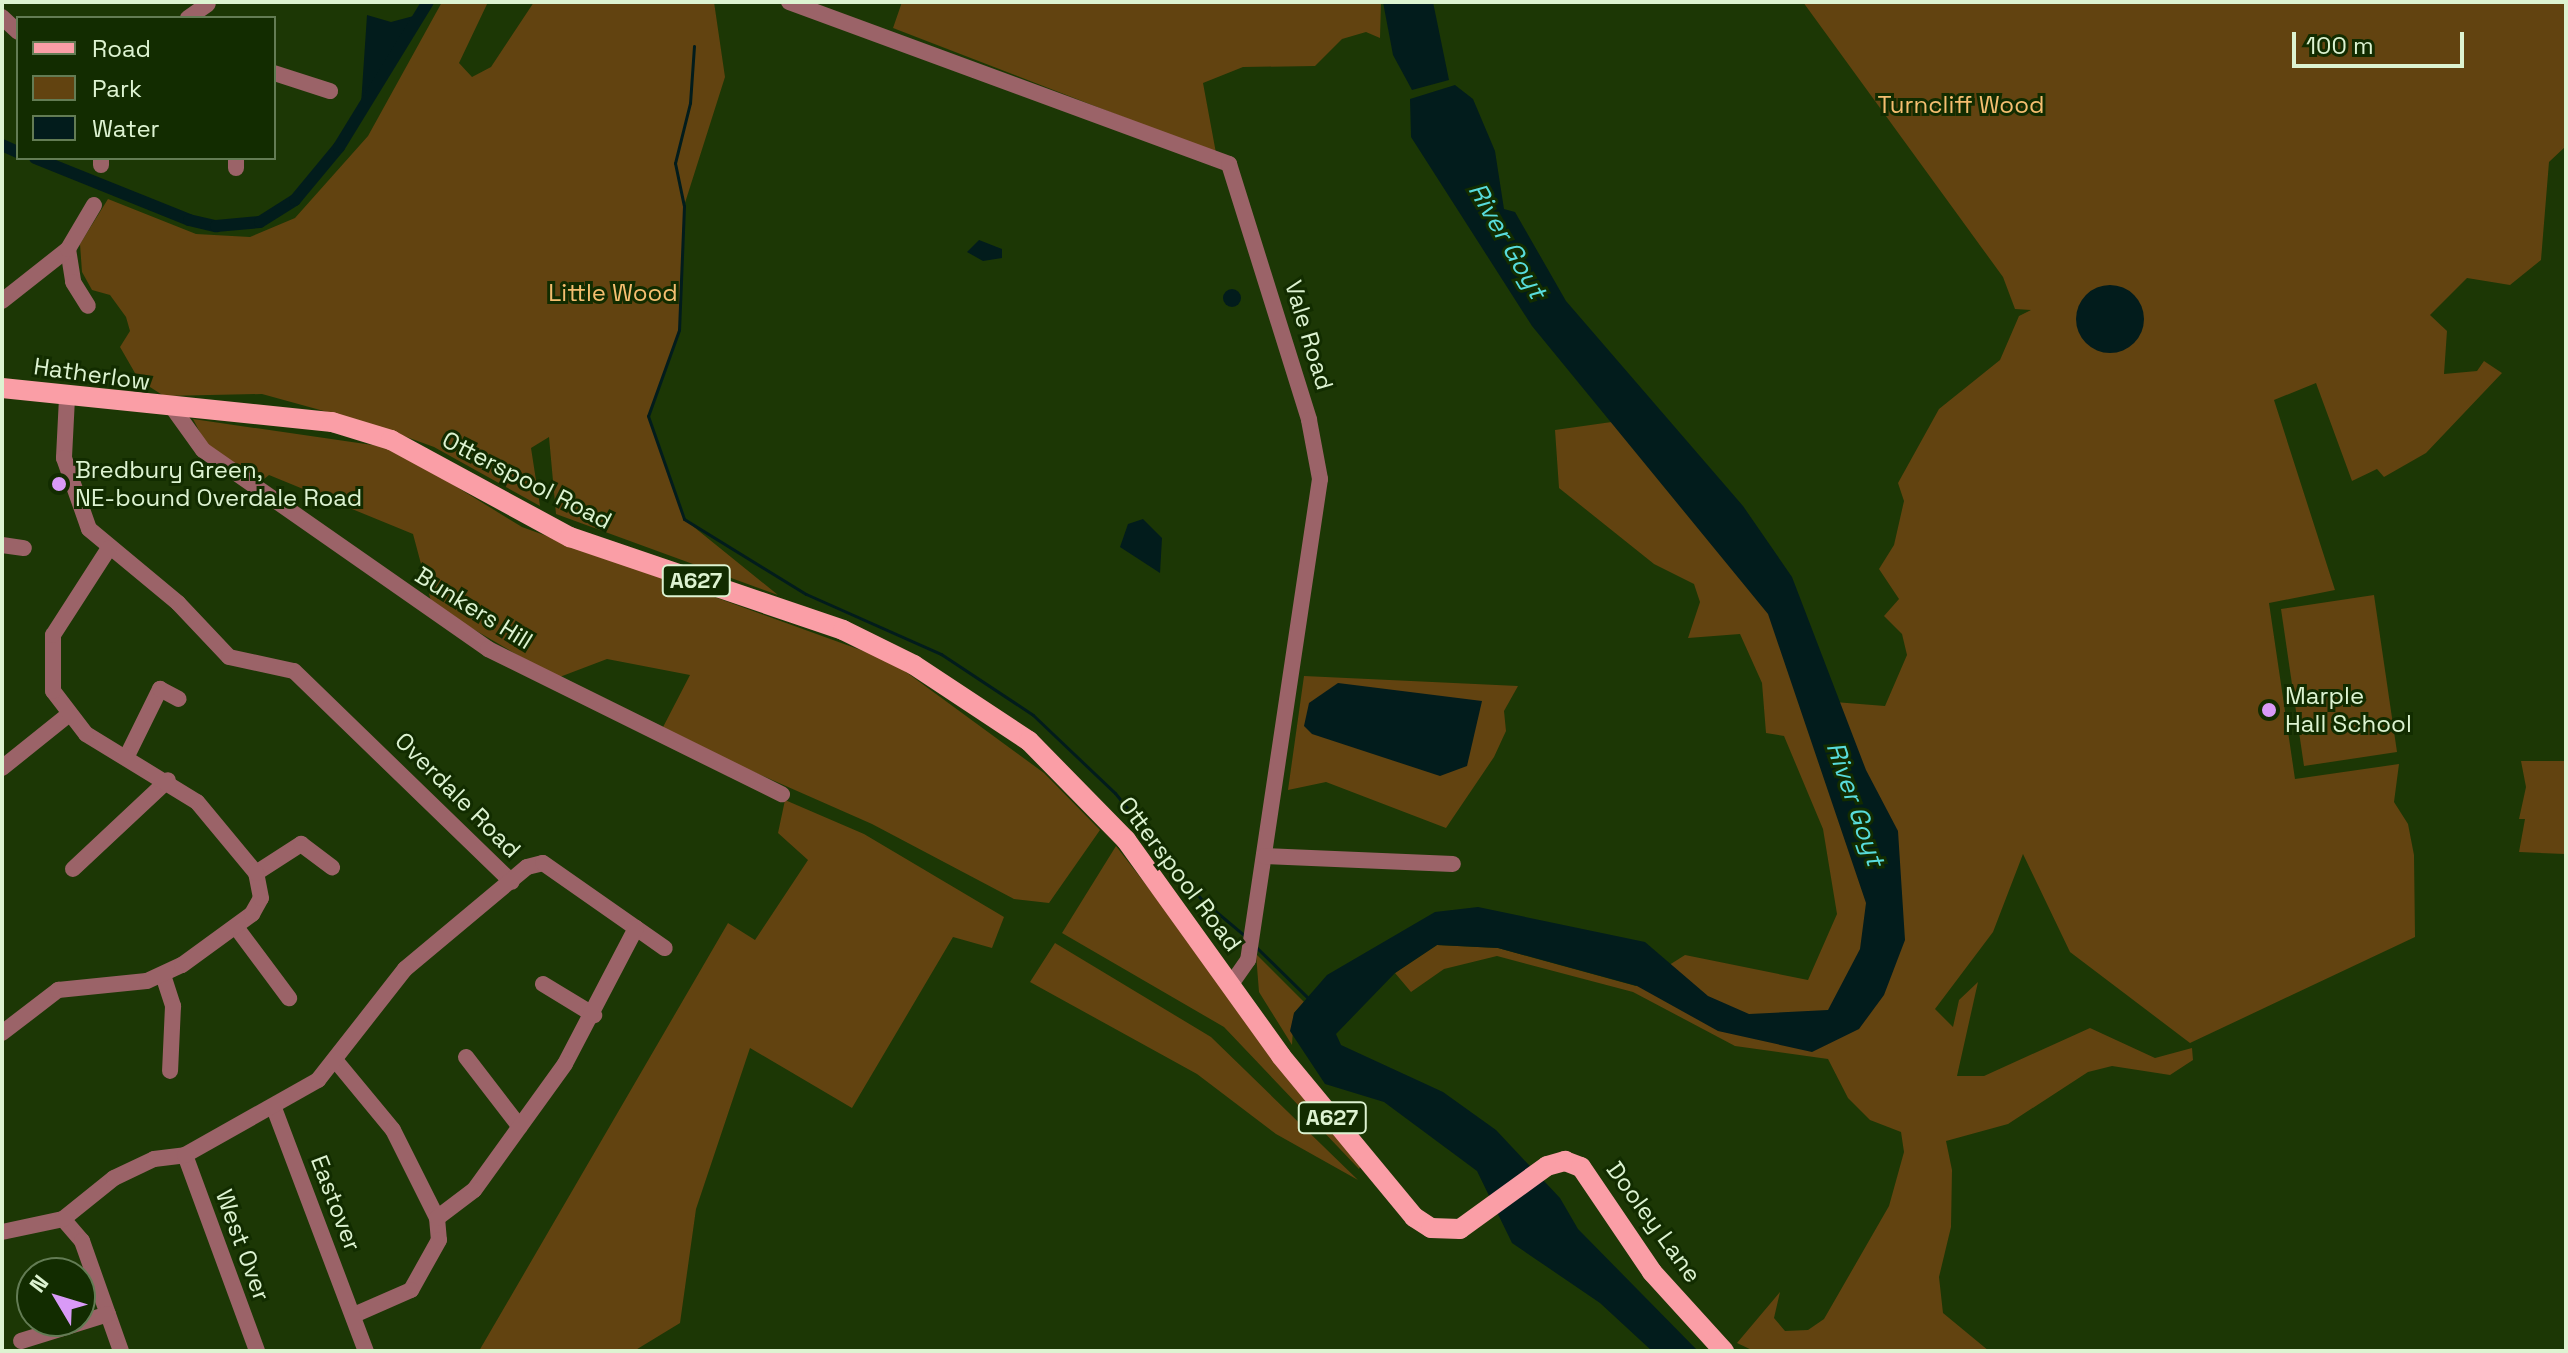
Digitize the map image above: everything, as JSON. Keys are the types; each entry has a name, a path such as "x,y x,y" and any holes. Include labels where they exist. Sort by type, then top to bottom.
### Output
{"main road":[{"name":"Hatherlow","path":"2,388 175,411"},
{"name":"Otterspool Road","path":"175,411 332,422 391,440 570,537 843,630 914,665 1029,741 1083,794 1404,1207 1431,1228 1450,1232"},
{"name":"Dooley Lane","path":"1450,1232 1481,1221 1535,1174 1565,1161 1581,1167 1652,1272 1724,1351"}],"street":[{"name":"Vale Road","path":"789,2 1229,164 1309,420 1320,479 1248,960 1231,984"},
{"path":"276,74 330,91"},
{"path":"2,301 68,249 94,205"},
{"path":"68,249 73,282 88,306"},
{"name":"Overdale Road","path":"67,398 69,484 89,529 109,548 178,603 229,657 294,671 512,882 543,863 636,928"},
{"name":"Bunkers Hill","path":"175,411 203,450 488,649 782,794"},
{"path":"2,545 24,548"},
{"path":"2,1033 58,990 163,975 236,927 259,904 256,873 197,802 67,716 50,675 53,635 109,548"},
{"path":"127,756 160,689 179,699"},
{"path":"2,768 67,716"},
{"path":"73,869 168,780"},
{"path":"256,873 301,844 332,867"},
{"path":"1264,856 1453,864"},
{"path":"2,1232 63,1219 138,1166 185,1155 274,1108 336,1061 387,986 512,882"},
{"path":"236,927 289,998"},
{"path":"437,1218 474,1190 520,1127 594,1015 636,928 665,948"},
{"path":"163,975 173,1006 170,1071"},
{"path":"543,984 594,1015"},
{"path":"466,1057 520,1127"},
{"path":"336,1061 393,1130 437,1218 439,1240 426,1274 411,1290 354,1315 366,1351"},
{"name":"Eastover","path":"274,1108 354,1315"},
{"name":"West Over","path":"185,1155 257,1351"},
{"path":"63,1219 82,1241 121,1351"},
{"path":"21,1341 108,1314"}],"green space":[{"name":"Little Wood","path":"442,2 488,2 459,63 472,77 491,67 534,2 714,2 725,77 684,206 679,330 648,416 684,519 778,595 556,514 549,437 531,448 540,506 434,447 371,424 262,394 164,396 139,380 120,347 130,331 126,317 110,295 92,290 82,272 80,244 108,199 196,234 250,237 295,218 368,136"},
{"path":"902,2 1381,2 1380,38 1366,32 1342,39 1315,66 1243,67 1203,83 1216,153 893,28"},
{"name":"Turncliff Wood","path":"1803,2 2566,2 2566,146 2549,162 2541,260 2510,285 2467,278 2430,315 2447,331 2444,374 2477,371 2484,361 2502,373 2426,453 2384,477 2377,469 2352,481 2316,383 2274,400 2335,590 2269,603 2295,779 2399,764 2394,802 2408,824 2414,855 2415,937 2190,1043 2070,952 2023,854 1993,932 1935,1009 1953,1027 1959,1000 1978,982 1957,1076 1984,1076 2090,1028 2155,1058 2192,1048 2193,1060 2170,1075 2112,1066 2088,1072 2008,1124 1946,1141 1952,1170 1951,1227 1939,1277 1943,1313 1989,1351 1754,1351 1737,1343 1780,1292 1774,1318 1785,1331 1808,1330 1824,1319 1889,1206 1904,1152 1901,1132 1870,1120 1848,1098 1828,1059 1735,1046 1633,992 1497,956 1444,969 1411,992 1395,973 1437,945 1498,948 1636,986 1685,955 1808,980 1837,914 1823,829 1784,736 1766,733 1762,683 1740,634 1688,638 1700,602 1694,584 1654,564 1559,488 1555,430 1633,419 1687,473 1822,701 1885,706 1907,655 1902,634 1884,616 1899,599 1879,569 1894,545 1904,501 1898,483 1939,409 2000,360 2019,316 2031,310 2015,309 2003,277"},
{"path":"193,419 393,448 522,527 891,661 1044,773 1100,830 1049,903 1014,899 872,824 661,731 690,675 607,659 557,678 432,605 413,534 269,475 258,484 205,442"},
{"path":"2374,595 2397,752 2304,766 2281,609"},
{"path":"1304,676 1518,686 1504,711 1506,731 1494,757 1446,828 1326,782 1288,790"},
{"path":"2521,761 2566,761 2565,854 2519,852 2525,819 2519,819 2526,787"},
{"path":"785,800 864,834 1004,917 992,948 953,937 852,1108 750,1048 696,1209 680,1323 634,1351 479,1351 728,923 755,940 808,860 778,833"},
{"path":"1116,846 1362,1164 1359,1169 1224,1027 1062,933"},
{"path":"1055,943 1211,1037 1358,1180 1276,1134 1197,1074 1030,982"},
{"path":"1256,954 1304,1002 1294,1013 1292,1045 1259,992"}],"water":[{"path":"1383,2 1433,2 1449,80 1412,90 1393,55"},
{"path":"421,14 360,119 367,15 391,22"},
{"name":"River Goyt","path":"1455,85 1473,99 1495,151 1504,209 1515,212 1566,301 1743,506 1792,577 1866,770 1898,831 1905,940 1884,995 1859,1029 1812,1052 1718,1031 1637,986 1498,948 1437,945 1395,973 1336,1034 1341,1045 1443,1092 1496,1130 1560,1198 1578,1229 1698,1351 1652,1351 1600,1303 1512,1243 1477,1171 1384,1102 1325,1084 1290,1031 1294,1013 1327,975 1435,912 1478,907 1645,942 1708,996 1749,1014 1828,1010 1860,949 1866,903 1768,614 1532,326 1411,137 1410,99"},
{"path":"979,240 1002,249 1002,258 983,261 967,252"},
{"path":"2103,285 2117,285 2129,290 2139,300 2144,319 2139,338 2129,348 2117,353 2103,353 2091,348 2081,338 2076,326 2076,312 2081,300 2091,290"},
{"path":"1232,289 1241,298 1232,307 1223,298"},
{"path":"1143,519 1162,538 1160,573 1120,547 1128,524"},
{"path":"1338,683 1482,701 1467,766 1440,776 1312,734 1304,726 1309,703"}],"waterway":[{"path":"40,160 189,220 216,226 260,222 295,200 339,147 428,2"},
{"path":"694,46 690,103 675,163 684,206 679,330 648,416 684,519 806,594 941,654 1033,715 1115,793 1201,899 1245,936"},
{"path":"2,145 16,151"},
{"path":"1256,947 1308,998"}],"place":[{"name":"Bredbury Green, NE-bound Overdale Road","path":"59,484"},
{"name":"Marple Hall School","path":"2269,710"}]}
